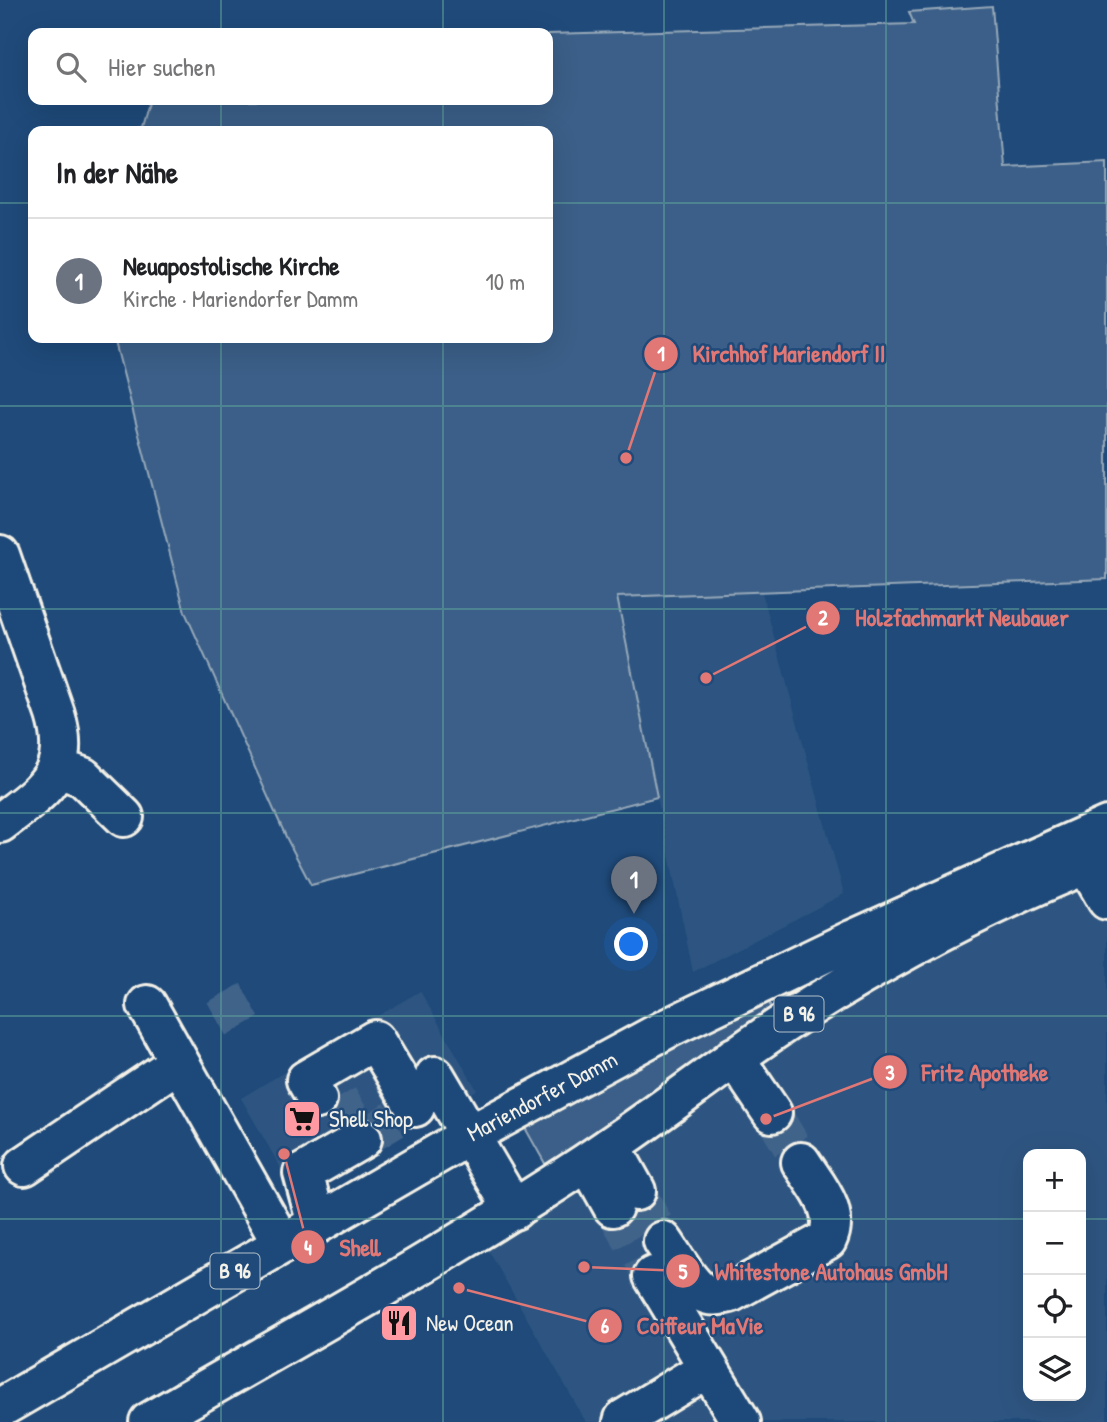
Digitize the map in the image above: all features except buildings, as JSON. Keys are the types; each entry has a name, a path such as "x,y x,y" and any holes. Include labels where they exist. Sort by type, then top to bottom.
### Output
{"main road":[{"path":"0,555 61,733 57,768 41,791 0,823"},
{"path":"57,768 83,777 124,817"},
{"name":"Mariendorfer Damm","path":"149,1422 514,1210 599,1154 734,1057 844,986 908,932 1107,826"},
{"path":"1097,860 1107,901"},
{"name":"Mariendorfer Damm","path":"0,1408 470,1135 668,1028 1097,860"},
{"path":"147,1005 282,1244"},
{"path":"317,1099 306,1080 375,1040 404,1088 470,1135 514,1210"},
{"path":"734,1057 772,1113"},
{"path":"24,1166 179,1062"},
{"path":"317,1224 303,1173 349,1142"},
{"path":"599,1154 624,1199"},
{"path":"741,1422 708,1368 658,1258 703,1293 716,1296 730,1293 827,1240 833,1222 831,1210 802,1162"},
{"path":"623,1422 708,1368"}],"shaded area":[{"path":"992,6 1005,167 1107,162 1107,579 617,597 657,797 311,885 287,839 185,612 115,343 553,343 553,126 142,126 148,105 553,105 553,34 914,24 909,12"},
{"path":"762,592 844,894 693,972 616,597"},
{"path":"1095,880 1107,881 1107,1422 586,1422 486,1246 804,1031 967,939"},
{"path":"420,991 477,1090 296,1195 241,1098"},
{"path":"763,1003 770,1003 770,1009 547,1167 524,1126"}],"tunnel":[{"path":"224,993 248,1036"},
{"path":"332,1124 384,1093"},
{"path":"772,1113 801,1162"},
{"path":"362,1139 398,1117"},
{"path":"636,1191 663,1241"},
{"path":"613,1207 653,1276"}],"place":[{"name":"Kirchhof Mariendorf II","path":"626,458"},
{"name":"Holzfachmarkt Neubauer","path":"706,678"},
{"name":"Neuapostolische Kirche","path":"634,914"},
{"name":"Shell Shop","path":"302,1119"},
{"name":"Fritz Apotheke","path":"766,1119"},
{"name":"Shell","path":"284,1154"},
{"name":"Whitestone Autohaus GmbH","path":"584,1267"},
{"name":"Coiffeur MaVie","path":"459,1288"},
{"name":"New Ocean","path":"399,1323"}]}
